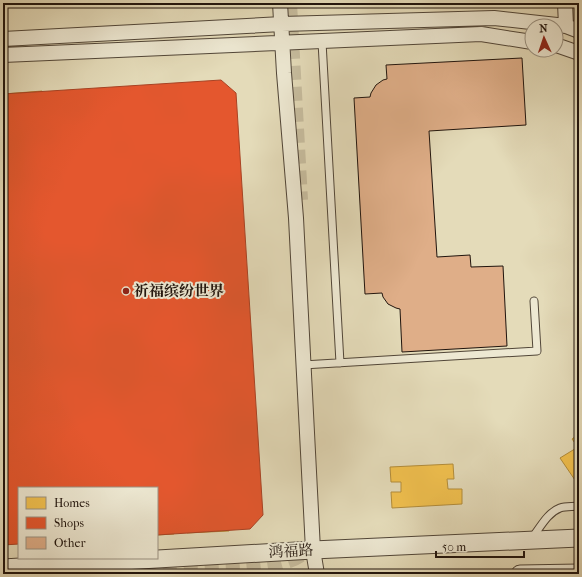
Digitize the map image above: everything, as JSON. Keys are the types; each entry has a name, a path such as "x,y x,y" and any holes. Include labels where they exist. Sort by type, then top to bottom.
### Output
{"street":[{"path":"280,3 284,73 296,218 312,550 317,574"},
{"path":"3,39 282,24 494,18 573,28 565,3"},
{"path":"3,55 481,34 524,41"},
{"path":"564,48 579,53"},
{"name":"鸿福路","path":"158,559 312,550 579,538"},
{"name":"鸿福路","path":"3,568 158,559"},
{"path":"520,574 579,573"}],"lane":[{"path":"322,42 340,363"},
{"path":"303,365 537,351 534,301"},
{"path":"531,540 554,512 565,507 579,506"}],"building: Homes":[{"path":"42,91 44,127 3,130 3,94"},
{"path":"202,99 203,121 223,120 224,138 214,138 215,147 218,146 219,159 177,162 175,133 159,134 157,102"},
{"path":"101,134 103,171 82,172 84,196 50,198 47,149 70,148 69,136"},
{"path":"84,196 85,220 106,219 108,255 77,257 76,246 54,247 50,198"},
{"path":"236,267 238,299 222,301 224,329 182,332 181,319 184,319 184,310 174,311 173,293 193,292 192,270"},
{"path":"152,272 153,294 173,293 174,311 165,312 165,320 169,320 170,333 128,335 126,307 110,308 107,275"},
{"path":"37,293 39,328 3,330 3,295"},
{"path":"77,349 77,360 100,359 103,408 70,411 68,386 47,388 45,351"},
{"path":"103,408 106,458 84,459 84,470 53,472 50,436 72,435 70,411"},
{"path":"579,434 579,486 560,458 578,447 572,439"},
{"path":"453,464 454,479 447,479 448,489 462,489 462,504 392,508 391,492 401,492 401,482 391,482 390,467"},
{"path":"241,469 243,502 227,503 229,531 187,533 186,521 189,521 189,512 179,513 178,495 198,494 196,472"},
{"path":"157,474 158,487 113,487 112,477"},
{"path":"178,495 179,513 170,514 170,522 174,522 174,534 158,535 158,496"},
{"path":"18,504 18,539 3,540 3,505"}],"building: Shops":[{"name":"祈福缤纷世界","path":"221,80 236,93 263,515 250,529 158,535 158,487 18,487 18,544 3,545 3,94"}],"building: Other":[{"path":"522,58 526,125 429,131 437,257 470,255 471,267 503,266 507,346 402,352 400,309 388,304 382,293 365,294 354,98 370,97 376,85 387,79 386,65"}],"tunnel":[{"path":"290,3 301,200"},
{"path":"142,574 262,567 287,562 301,555 307,550"}],"place":[{"name":"祈福缤纷世界","path":"126,291"}]}
